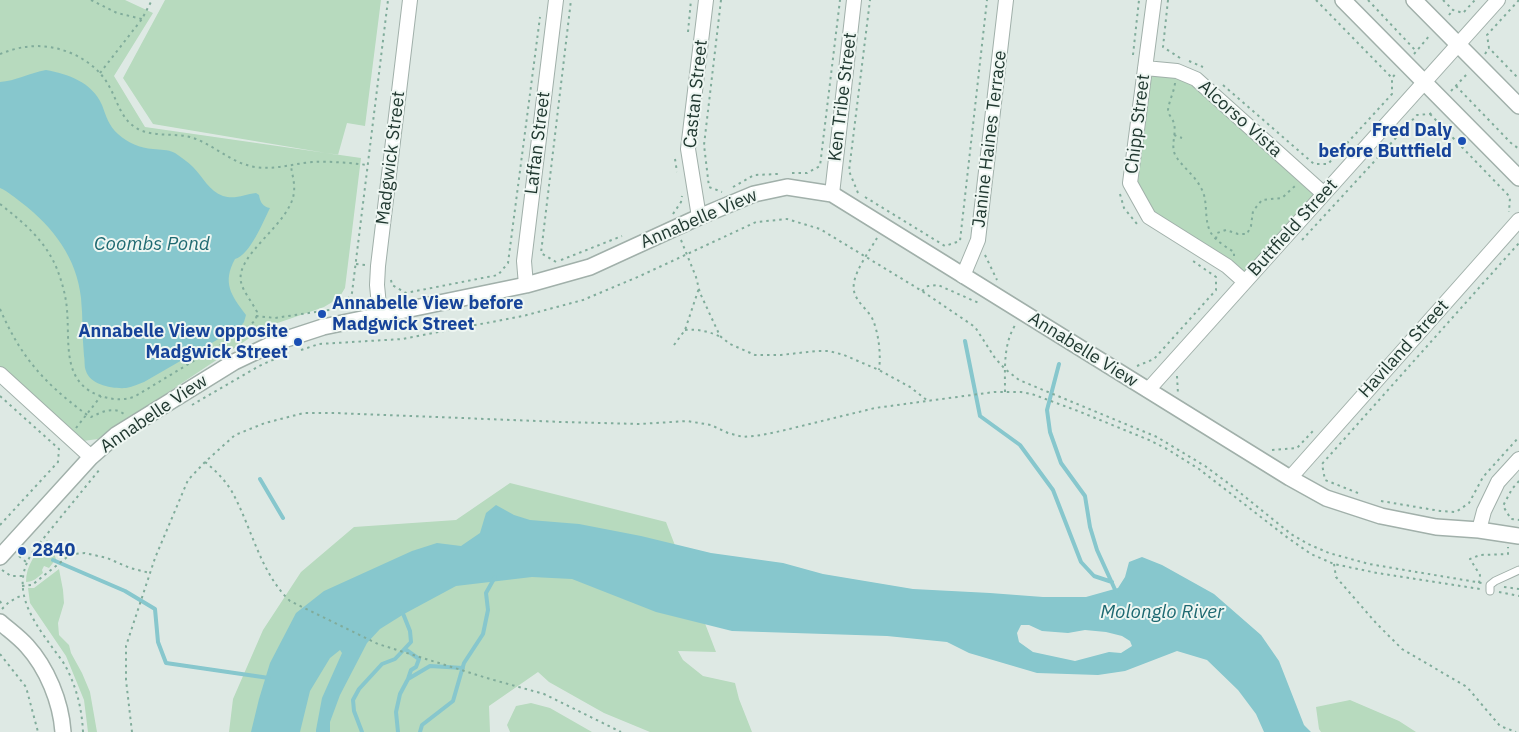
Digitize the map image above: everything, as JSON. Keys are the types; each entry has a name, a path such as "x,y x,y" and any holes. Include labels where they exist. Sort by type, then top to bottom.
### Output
{"street":[{"name":"Madgwick Street","path":"380,316 377,285 378,266 410,0"},
{"name":"Laffan Street","path":"526,286 524,261 556,0"},
{"name":"Castan Street","path":"699,217 688,149 706,0"},
{"name":"Ken Tribe Street","path":"832,194 854,0"},
{"name":"Janine Haines Terrace","path":"963,276 978,240 1006,0"},
{"name":"Chipp Street","path":"1154,0 1130,183 1149,217 1227,266 1245,282"},
{"path":"1343,0 1519,178"},
{"path":"1414,0 1519,106"},
{"name":"Buttfield Street","path":"1148,390 1498,0"},
{"name":"Alcorso Vista","path":"1145,68 1177,70 1196,79 1324,194"},
{"name":"Annabelle View","path":"0,557 96,462 116,435 234,362 274,343 323,327 526,286 590,267 754,194 787,187 832,194 1290,478 1326,498 1381,516 1436,527 1479,530 1519,536"},
{"name":"Haviland Street","path":"1290,478 1514,217"},
{"path":"0,374 96,462"},
{"path":"1479,530 1484,511 1498,482 1519,459"},
{"path":"0,622 27,646 48,676 57,699 63,732"}],"lane":[{"path":"1490,588 1495,581 1519,570"}],"path":[{"path":"91,0 117,13 142,19"},
{"path":"100,72 142,19 152,0"},
{"path":"256,316 275,318 342,308 352,293 388,0"},
{"path":"571,0 541,253 556,262 628,234"},
{"path":"721,0 704,144 709,187 723,192"},
{"path":"789,173 807,173 820,166 840,0"},
{"path":"870,0 849,171 858,193 945,246 960,242 987,0"},
{"path":"1132,56 1139,0"},
{"path":"1168,0 1163,47 1179,58 1196,63 1204,68"},
{"path":"1316,0 1392,78"},
{"path":"1368,0 1416,51"},
{"path":"1443,0 1453,10 1463,13 1474,0"},
{"path":"1519,0 1487,35 1489,48 1519,79"},
{"path":"391,276 392,285 406,293 498,274 508,264 541,10"},
{"path":"1218,80 1314,164 1328,164 1392,94 1392,78 1453,10"},
{"path":"0,54 26,47 41,46 57,48 78,56 100,72 127,120 139,130 192,138 231,159 254,167 273,168 324,162 368,165"},
{"path":"1430,114 1489,48"},
{"path":"1175,85 1168,108 1174,124 1175,156 1202,188 1210,232 1216,239 1234,252 1234,258 1227,266"},
{"path":"1456,86 1510,143 1519,150"},
{"path":"1302,240 1416,114 1430,114 1510,197 1514,217"},
{"path":"1174,135 1182,138"},
{"path":"0,204 37,236 50,255 61,280 66,300 69,356 76,378 86,388 101,396 122,400 134,397 248,328 254,322 257,312 241,284 240,272 290,205 294,192 291,166"},
{"path":"731,188 754,175 781,174"},
{"path":"1216,239 1217,233 1226,230 1238,234 1247,234 1251,226 1253,211 1262,200 1282,198 1298,184 1303,176"},
{"path":"1120,192 1124,208 1137,224"},
{"path":"294,352 319,344 402,339 523,316 583,300 640,276 756,222 788,218 820,229 922,291 975,327 1005,369 1019,380 1134,427 1165,442 1228,482 1291,534 1315,547 1352,560 1478,583 1519,596"},
{"path":"675,228 720,336"},
{"path":"1358,493 1325,480 1322,464 1519,243"},
{"path":"985,255 997,280"},
{"path":"866,256 856,276 854,291 859,302 873,321 880,351 880,370"},
{"path":"1154,359 1216,290 1216,277 1192,261"},
{"path":"922,291 928,286 938,285 982,304"},
{"path":"674,345 685,330 699,288"},
{"path":"0,308 11,333 34,368 57,391 91,417 109,409 120,412 125,416"},
{"path":"1005,392 1006,351 1012,330 1024,313"},
{"path":"685,330 706,330 720,336 730,344 755,355 781,355 816,351 829,351 844,355 880,370 910,387 928,401"},
{"path":"191,406 259,366 286,354"},
{"path":"1177,376 1178,395"},
{"path":"132,732 126,680 126,646 150,573 188,480 205,462 236,435 265,423 304,413 572,423 640,424 687,421 711,425 728,433 743,437 762,436 875,408 1005,392 1021,392 1050,400 1149,440 1166,449 1199,469 1311,554 1334,564 1376,573 1519,590"},
{"path":"0,396 59,448 58,462 0,525"},
{"path":"87,415 101,396"},
{"path":"1273,450 1298,448 1317,426"},
{"path":"1374,500 1456,512 1469,503 1483,477 1519,437"},
{"path":"83,732 77,694 67,668 26,606 22,576 26,562 96,462"},
{"path":"205,462 218,473 230,488 264,565 279,591 290,602 378,644 544,694 621,732"},
{"path":"1519,481 1512,489 1503,506 1511,519 1519,520"},
{"path":"16,553 26,562"},
{"path":"22,586 32,585 71,554 85,553 107,558 130,568 150,573"},
{"path":"1478,583 1480,575 1470,560 1480,555 1508,554"},
{"path":"1334,564 1336,577 1376,623 1402,648 1467,687 1500,726 1516,732"},
{"path":"0,569 11,576 22,576"},
{"path":"0,601 3,607 23,594"},
{"path":"0,654 26,687 38,732"}],"green space":[{"path":"0,0 125,0 153,13 114,76 145,127 361,158 345,288 339,298 324,307 266,327 98,439 83,441 0,366"},
{"path":"165,0 381,0 365,126 347,123 338,155 153,124 123,78"},
{"path":"1145,68 1177,71 1324,194 1245,282 1149,217 1130,183"},
{"path":"510,483 666,522 716,652 678,651 683,660 703,676 735,683 752,732 650,732 604,713 549,682 538,672 489,706 490,732 229,732 233,699 263,630 301,572 354,527 456,520"},
{"path":"47,540 56,559 49,568 44,566 43,573 37,578 26,582 30,565"},
{"path":"59,569 64,603 58,623 59,635 69,645 90,692 97,732 88,732 84,700 66,656 30,603 28,588 34,588"},
{"path":"1350,700 1399,721 1416,732 1321,732 1316,707"},
{"path":"531,703 550,708 592,732 510,732 507,725 516,706"}],"water":[{"name":"Coombs Pond","path":"46,70 78,80 92,90 98,97 112,128 134,145 175,153 191,165 218,194 232,197 256,193 259,195 262,204 270,208 251,245 241,256 235,259 229,275 232,295 246,315 241,326 144,382 128,388 115,388 103,385 88,376 85,369 79,283 69,257 44,222 22,203 0,188 0,82"},
{"name":"Molonglo River","path":"496,505 514,515 530,520 579,524 641,536 711,553 783,563 823,574 913,589 1043,597 1086,597 1118,588 1125,577 1129,562 1142,557 1162,565 1214,594 1261,635 1279,661 1304,725 1311,732 1264,732 1256,714 1238,690 1207,660 1177,651 1125,671 1098,675 1037,673 969,653 947,642 887,636 732,631 656,612 572,579 532,577 456,586 380,629 367,643 340,695 330,722 330,732 316,732 316,730 322,698 342,653 340,650 330,658 310,691 300,732 251,732 270,663 296,613 324,591 412,551 437,543 461,546 480,533 486,513","holes":["1021,625 1029,625 1042,631 1068,633 1085,630 1106,632 1122,636 1130,641 1132,646 1121,653 1109,652 1075,661 1033,652 1019,642 1017,633"]}],"waterway":[{"path":"965,341 980,416 1020,445 1053,490 1081,562 1094,576 1112,582"},
{"path":"1059,364 1047,410 1050,432 1061,463 1085,496 1090,527 1097,550 1117,594"},
{"path":"260,479 283,518"},
{"path":"53,560 125,591 155,609 158,642 166,663 269,678"},
{"path":"420,732 422,725 453,701 464,663 483,634 488,610 486,593 495,577"},
{"path":"362,732 354,711 353,700 359,689 382,664 395,659 411,642 410,631 402,611"},
{"path":"405,649 419,659 416,667 411,670 408,679"},
{"path":"398,732 396,712 400,694 408,679 430,666 463,668"}],"place":[{"name":"Fred Daly before Buttfield","path":"1462,141"},
{"name":"Annabelle View before Madgwick Street","path":"322,314"},
{"name":"Annabelle View opposite Madgwick Street","path":"298,342"},
{"name":"2840","path":"22,551"}]}
